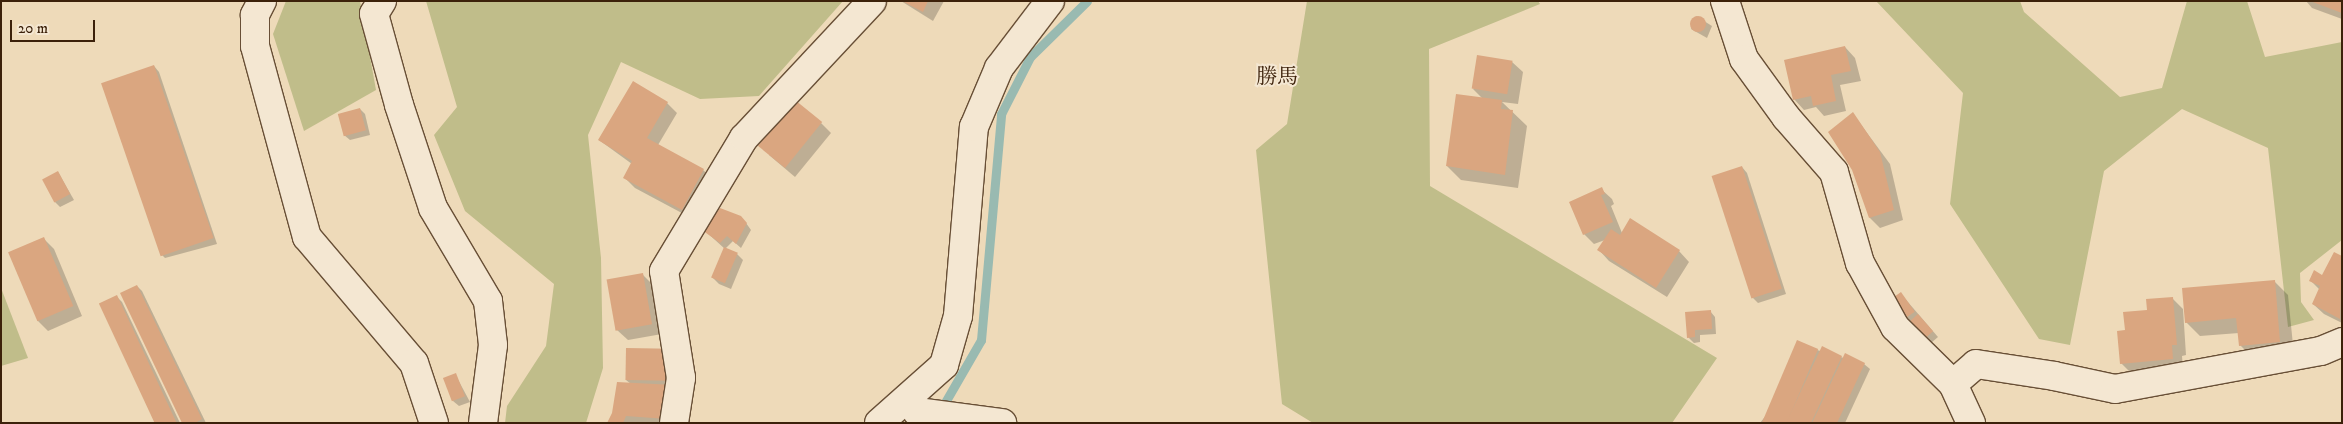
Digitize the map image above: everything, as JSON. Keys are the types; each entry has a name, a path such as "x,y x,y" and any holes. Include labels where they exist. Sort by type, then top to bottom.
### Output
{"street":[{"path":"262,1 255,15 255,46 307,237 414,363 434,423"},
{"path":"382,1 374,14 399,105 433,208 488,301 493,344 483,423"},
{"path":"674,423 681,378 664,271 744,138 872,1"},
{"path":"1002,423 914,417 944,365 958,316 974,127 1000,68 1050,1"},
{"path":"1725,1 1744,59 1786,117 1834,172 1860,263 1895,327 1953,384 1971,423"},
{"path":"1953,384 1976,364 2054,376 2115,389 2321,351 2342,342"},
{"path":"879,423 944,365"}],"shaded area":[{"path":"286,1 360,1 376,90 304,131 273,34"},
{"path":"426,1 843,1 759,96 700,99 621,62 588,135 601,258 603,368 586,423 505,423 507,406 546,346 554,284 465,211 434,135 457,107"},
{"path":"1307,1 1538,1 1540,4 1429,49 1430,186 1717,358 1672,423 1313,423 1282,404 1256,150 1287,124"},
{"path":"1876,1 2020,1 2024,12 2120,97 2162,88 2187,1 2247,1 2265,57 2342,42 2342,240 2300,273 2301,302 2314,320 2288,327 2268,148 2182,109 2104,171 2070,345 2039,339 1950,204 1963,93"},
{"path":"1,288 28,358 1,366"}],"building":[{"path":"902,1 928,1 923,12"},
{"path":"2310,1 2342,1 2342,13"},
{"path":"1698,16 1704,18 1706,24 1704,30 1698,32 1692,30 1690,24 1692,18"},
{"path":"1845,46 1851,71 1831,75 1836,101 1813,106 1811,96 1793,100 1784,60"},
{"path":"1477,55 1513,61 1507,94 1472,89"},
{"path":"154,65 214,238 161,256 101,83"},
{"path":"633,81 668,102 647,138 704,169 682,210 623,178 632,161 598,140"},
{"path":"1456,94 1502,100 1501,109 1513,110 1505,175 1446,166"},
{"path":"795,100 822,122 785,168 758,146"},
{"path":"360,108 366,130 344,136 338,114"},
{"path":"1853,112 1880,152 1894,210 1869,218 1852,170 1828,132"},
{"path":"1742,166 1782,289 1751,299 1712,176"},
{"path":"58,171 70,194 54,202 42,179"},
{"path":"1602,187 1605,194 1601,195 1613,222 1583,235 1569,202"},
{"path":"720,208 741,216 747,223 736,244 727,236 720,243 702,230"},
{"path":"1630,218 1680,250 1656,288 1597,250 1611,229 1620,235"},
{"path":"44,237 73,306 37,321 8,252"},
{"path":"724,247 738,253 725,283 711,277"},
{"path":"2334,252 2342,256 2340,319 2312,304 2320,286 2309,281 2314,270 2322,275"},
{"path":"643,273 652,324 616,331 607,279"},
{"path":"2275,280 2280,342 2239,346 2236,318 2185,323 2182,288"},
{"path":"137,285 202,419 195,423 182,423 120,293"},
{"path":"1901,292 1915,312 1904,319 1890,299"},
{"path":"117,295 177,423 155,423 99,303"},
{"path":"2173,297 2177,345 2172,345 2173,359 2120,364 2117,331 2125,330 2123,312 2147,310 2146,299"},
{"path":"1711,310 1712,329 1695,330 1695,337 1687,338 1685,312"},
{"path":"1918,314 1933,331 1925,339 1910,321"},
{"path":"1797,340 1818,349 1787,423 1762,423"},
{"path":"1822,346 1842,356 1811,423 1786,423"},
{"path":"626,348 671,349 670,381 625,380"},
{"path":"1845,353 1865,363 1837,423 1812,423"},
{"path":"456,373 465,396 452,401 443,378"},
{"path":"617,382 673,385 667,419 626,416 623,423 607,423 612,413"}],"waterway":[{"path":"940,411 981,340 1001,114 1030,57 1087,1"}],"district":[{"name":"勝馬","path":"1277,77"}]}
